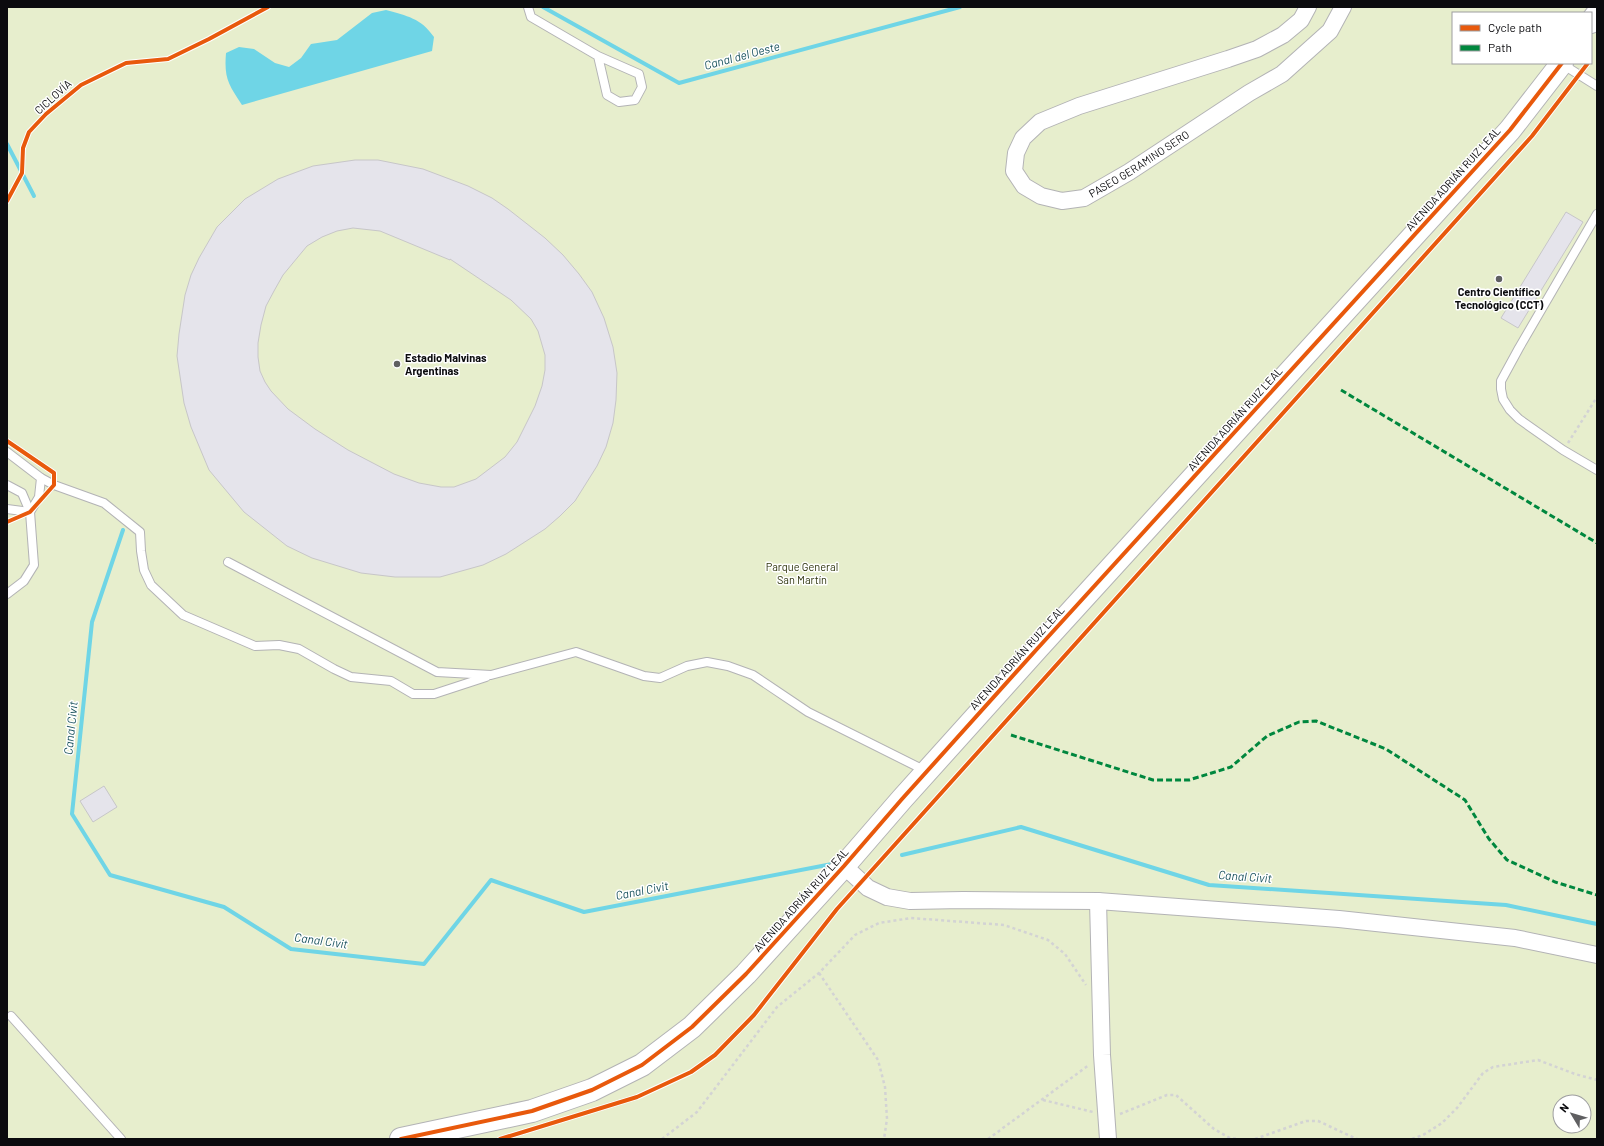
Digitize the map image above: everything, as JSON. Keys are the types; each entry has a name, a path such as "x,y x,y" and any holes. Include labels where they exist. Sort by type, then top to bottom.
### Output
{"street":[{"name":"PASEO GERAMINO SERO","path":"1308,7 1301,20 1283,35 1257,49 1086,103 1040,122 1023,138 1016,153 1014,170 1024,186 1041,196 1062,201 1084,198 1124,175 1249,93 1282,74 1330,32 1343,7"},
{"name":"AVENIDA ADRIÁN RUIZ LEAL","path":"401,1139 532,1111 592,1090 642,1065 692,1027 746,974 927,772 1510,130 1561,64"},
{"path":"844,866 868,888 887,897 910,901 1098,901 1339,919 1515,938 1597,954"},
{"path":"1098,901 1102,1055 1108,1139"}],"lane":[{"path":"528,7 531,17 598,56 639,74 642,87 635,100 619,102 607,95 598,56"},
{"path":"1564,64 1597,86"},
{"path":"1597,214 1501,381 1503,399 1510,410 1563,450 1597,470"},
{"path":"7,452 41,478 54,485 104,503 140,532 144,570 151,585 184,616 254,646 279,644 299,649 351,677 391,681 413,694 434,694 491,675 576,652 644,676 660,678 687,666 707,662 728,666 753,675 808,712 927,772"},
{"path":"30,512 39,497 41,478"},
{"path":"7,485 22,493 30,512 34,564 24,581 7,594"},
{"path":"7,509 30,512"},
{"path":"228,562 437,672 491,675"},
{"path":"11,1016 121,1139"}],"path":[{"path":"1563,450 1597,397"},
{"path":"662,1139 697,1112 778,1007 819,974 855,935 879,923 911,918 1004,925 1048,940 1065,954 1101,1007"},
{"path":"819,974 878,1060 885,1087 887,1119 884,1139"},
{"path":"988,1139 1043,1100 1102,1055"},
{"path":"1412,1139 1423,1135 1442,1123 1457,1108 1483,1073 1493,1067 1538,1060 1575,1074 1597,1080"},
{"path":"1043,1100 1106,1115 1118,1115 1167,1095 1176,1095 1214,1129 1230,1138 1238,1139"},
{"path":"1255,1139 1306,1121 1318,1121 1357,1139"}],"green space":[{"name":"Parque General San Martín","path":"7,7 1597,7 1597,1139 7,1139"}],"water":[{"path":"386,10 413,19 424,26 434,37 432,51 242,105 233,92 226,75 226,53 239,47 254,49 275,63 289,67 301,58 311,44 337,40 372,13"}],"building":[{"name":"Estadio Malvinas Argentinas","path":"355,160 378,160 423,169 468,186 492,198 545,238 563,255 592,292 604,318 613,347 617,373 616,400 613,423 606,447 597,466 575,501 560,516 545,529 506,554 483,565 440,577 395,577 361,573 312,558 287,546 244,512 209,470 191,427 184,403 177,356 185,295 191,275 217,227 245,199 278,179 313,166","holes":["353,228 380,231 450,259 511,300 531,319 538,331 545,355 545,370 542,386 535,406 517,442 505,457 476,479 454,487 441,487 419,483 394,474 348,450 315,429 288,409 271,391 260,371 258,343 266,306 283,275 307,246 322,237 337,231"]},
{"path":"1566,212 1583,222 1518,328 1501,318"},
{"path":"104,786 117,807 93,822 80,801"}],"waterway":[{"name":"Canal del Oeste","path":"543,7 679,83 960,7"},
{"name":"Canal Civit","path":"7,144 34,196"},
{"name":"Canal Civit","path":"123,530 92,622 72,814 110,875 224,907 291,949 424,964 491,880 584,912 832,864"},
{"name":"Canal Civit","path":"902,855 1021,827 1209,885 1506,905 1597,924"}],"marked path":[{"path":"1341,390 1597,543"},
{"path":"1011,735 1153,780 1189,780 1231,767 1267,736 1299,722 1316,721 1386,749 1465,800 1489,839 1507,860 1555,882 1597,895"}],"cycle path":[{"name":"CICLOVÍA","path":"7,201 22,173 23,148 29,132 46,114 81,85 126,63 168,59 268,7"},
{"path":"401,1139 532,1111 592,1090 642,1065 692,1027 746,974 1037,649 1510,130 1561,64"},
{"path":"500,1139 637,1097 691,1072 715,1055 754,1015 837,909 1532,136 1587,64"},
{"path":"7,441 54,473 54,485 30,512 7,522"}],"place":[{"name":"Centro Científico Tecnológico (CCT)","path":"1499,279"},
{"name":"Estadio Malvinas Argentinas","path":"397,364"}]}
